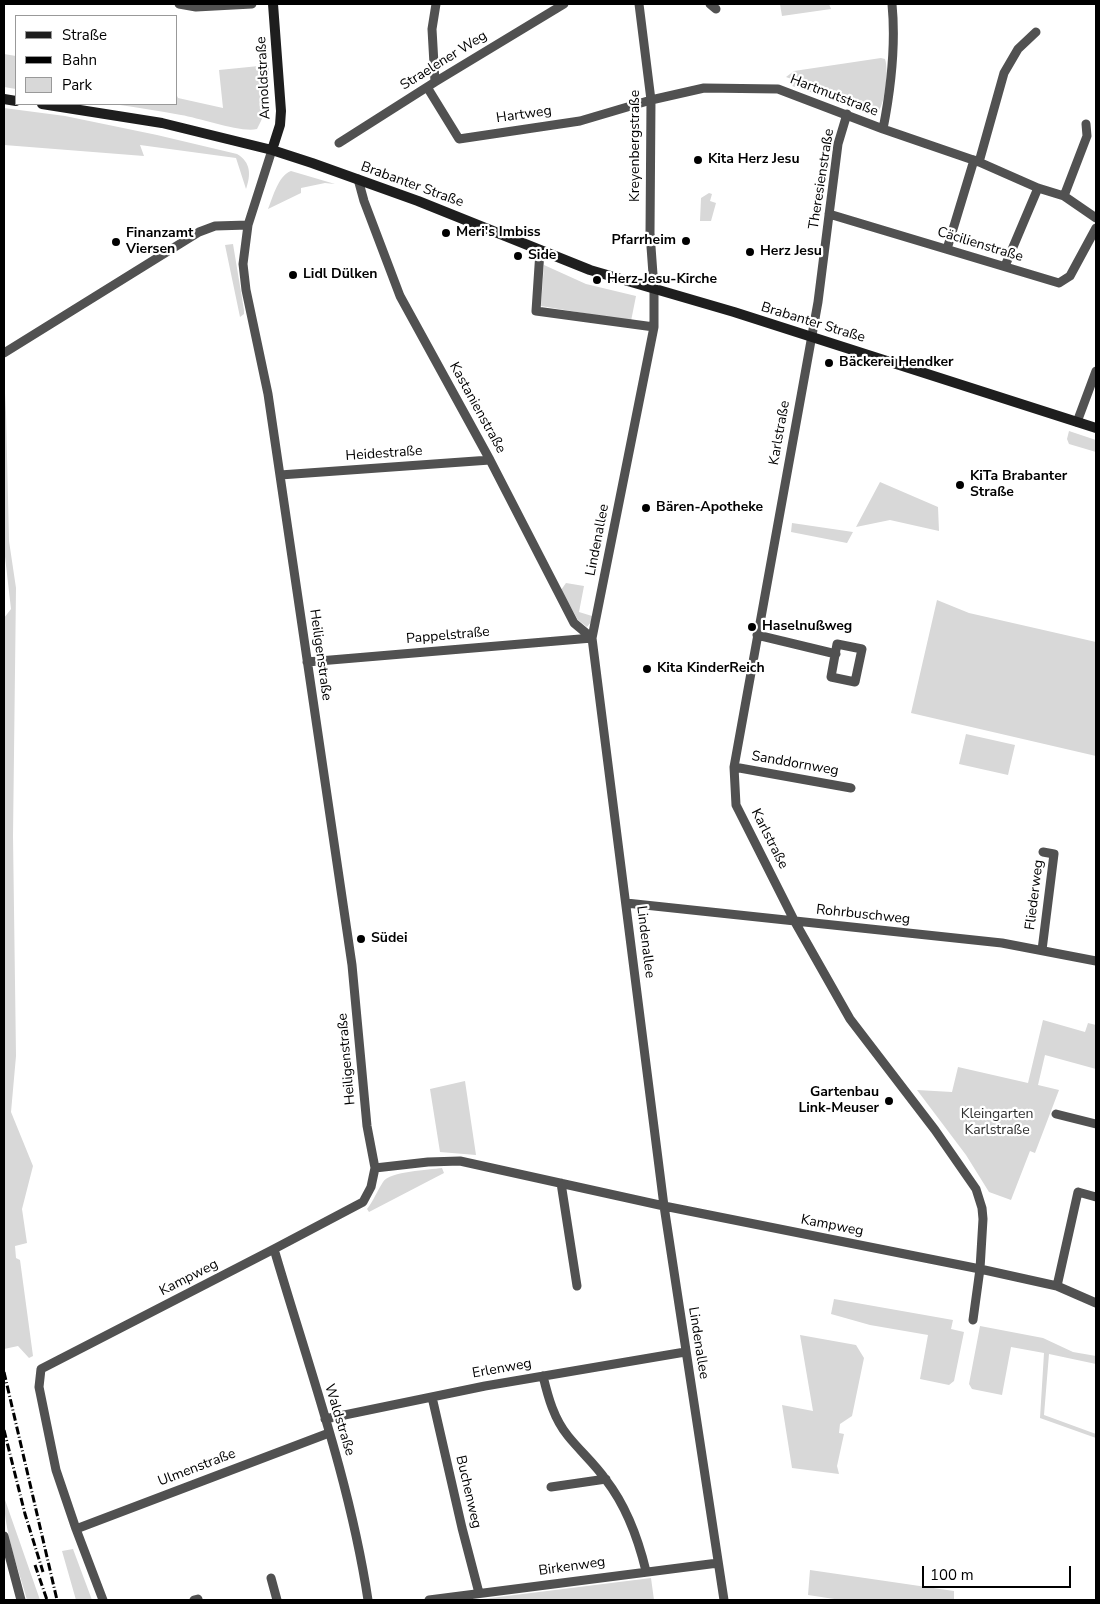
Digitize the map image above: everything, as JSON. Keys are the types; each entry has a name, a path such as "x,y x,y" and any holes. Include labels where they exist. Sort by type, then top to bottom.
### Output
{"main road":[{"name":"Arnoldstraße","path":"272,150 280,124 281,111 273,4"},
{"name":"Brabanter Straße","path":"48,105 162,123 272,150 358,179 467,220 590,270 811,336 1096,428"}],"street":[{"path":"179,4 196,7 252,4"},
{"path":"431,85 432,28 436,4"},
{"name":"Straelener Weg","path":"339,143 564,4"},
{"name":"Kreyenbergstraße","path":"639,4 651,100 650,233 654,288"},
{"path":"883,129 889,98 892,53 892,4"},
{"path":"947,249 977,161 1004,72 1018,49 1036,32"},
{"name":"Hartweg","path":"431,85 459,139 580,121 651,100"},
{"name":"Hartmutstraße","path":"651,100 704,88 778,89 883,129 977,161 1038,188 1064,196 1096,218"},
{"name":"Theresienstraße","path":"811,336 821,284 838,144 847,114"},
{"path":"1064,196 1087,136 1086,124"},
{"name":"Heiligenstraße","path":"272,150 248,225 243,264 246,290 268,394 348,937 367,1126 375,1168"},
{"name":"Kastanienstraße","path":"358,179 364,201 400,296 490,460 574,623 592,638"},
{"path":"1005,266 1038,188"},
{"name":"Cäcilienstraße","path":"829,214 1059,283 1070,276 1096,228"},
{"path":"4,353 199,232 215,226 248,225"},
{"path":"540,251 536,311 654,327"},
{"name":"Lindenallee","path":"654,288 654,327 592,638 664,1206 724,1600"},
{"name":"Karlstraße","path":"811,336 734,767 736,805 795,922 850,1019 935,1130 976,1189 982,1208 983,1220 980,1269 973,1320"},
{"path":"1077,422 1096,371"},
{"name":"Heidestraße","path":"280,475 490,460"},
{"path":"757,635 836,654"},
{"name":"Pappelstraße","path":"307,662 592,638"},
{"path":"838,644 862,649 855,682 831,677 836,654 838,644"},
{"name":"Sanddornweg","path":"734,767 851,788"},
{"name":"Fliederweg","path":"1042,950 1054,854 1043,852"},
{"name":"Rohrbuschweg","path":"626,903 1002,943 1096,961"},
{"path":"1056,1114 1096,1124"},
{"name":"Kampweg","path":"103,1600 56,1470 39,1386 41,1369 363,1202 371,1188 375,1168 428,1162 460,1162 664,1206 1057,1286 1096,1303"},
{"path":"561,1183 577,1286"},
{"path":"1057,1286 1078,1192 1096,1197"},
{"name":"Waldstraße","path":"274,1249 341,1474 363,1568 368,1600"},
{"name":"Erlenweg","path":"325,1419 543,1376 685,1352"},
{"path":"543,1376 551,1407 567,1435 606,1479 622,1504 638,1538 646,1571"},
{"name":"Buchenweg","path":"432,1397 479,1593"},
{"name":"Ulmenstraße","path":"76,1529 329,1433"},
{"path":"551,1487 606,1479"},
{"path":"4,1536 21,1600"},
{"name":"Birkenweg","path":"430,1600 718,1563"},
{"path":"271,1578 277,1600"}],"green space":[{"path":"780,4 829,4 831,9 782,16"},
{"path":"4,54 15,56 15,89 4,87"},
{"path":"881,58 885,59 886,64 886,87 883,102 878,112 875,113 792,86 794,80 786,77 794,71"},
{"path":"269,65 266,106 257,129 241,129 181,115 120,105 178,105 178,98 223,108 219,70"},
{"path":"4,108 65,116 237,154 242,157 249,169 246,189 236,158 140,145 144,156 4,145"},
{"path":"291,171 335,184 325,183 301,188 301,193 268,209 279,182"},
{"path":"709,193 712,194 710,201 716,203 711,221 700,221 701,198"},
{"path":"233,244 244,310 244,314 240,317 225,245"},
{"path":"544,265 586,284 636,296 631,321 541,306"},
{"path":"4,373 9,541 16,588 13,836 16,1056 11,1112 33,1166 22,1209 27,1243 15,1246 16,1258 20,1260 33,1356 29,1358 18,1346 4,1349 4,618 11,609 4,548"},
{"path":"1069,431 1096,440 1096,452 1069,444 1067,439"},
{"path":"880,482 938,507 939,531 890,520 856,527"},
{"path":"792,523 853,532 847,543 791,532"},
{"path":"566,583 584,586 579,612 592,616 592,621 587,627 578,620 561,590"},
{"path":"937,600 969,613 1096,642 1096,756 911,713"},
{"path":"966,734 1015,745 1008,775 959,764"},
{"name":"Kleingarten Karlstraße","path":"1043,1020 1085,1032 1088,1023 1096,1025 1096,1069 1045,1055 1038,1085 1059,1090 1035,1153 1030,1151 1011,1200 989,1192 966,1155 917,1090 952,1092 958,1067 1028,1083"},
{"path":"465,1081 476,1155 440,1152 430,1089"},
{"path":"442,1168 444,1173 369,1212 367,1209 387,1178 401,1173"},
{"path":"834,1299 953,1320 951,1329 964,1332 954,1381 949,1385 920,1379 928,1335 870,1325 831,1314"},
{"path":"980,1326 1043,1338 1073,1352 1096,1356 1096,1364 1049,1354 1044,1415 1096,1434 1096,1438 1040,1418 1044,1353 1011,1347 1002,1395 972,1389 969,1384"},
{"path":"800,1335 856,1345 864,1358 852,1416 840,1424 839,1433 844,1434 837,1466 839,1474 792,1468 782,1405 813,1411"},
{"path":"4,1497 40,1600 27,1600 6,1523"},
{"path":"73,1549 92,1600 76,1600 62,1551"},
{"path":"810,1570 954,1591 954,1600 841,1600 808,1595"},
{"path":"651,1578 654,1600 475,1600"}],"railway":[{"path":"4,1372 57,1600"},
{"path":"4,1430 25,1514 43,1572"},
{"path":"35,1565 47,1600"}],"place":[{"name":"Kita Herz Jesu","path":"698,160"},
{"name":"Meri's Imbiss","path":"446,233"},
{"name":"Pfarrheim","path":"686,241"},
{"name":"Finanzamt Viersen","path":"116,242"},
{"name":"Herz Jesu","path":"750,252"},
{"name":"Side","path":"518,256"},
{"name":"Lidl Dülken","path":"293,275"},
{"name":"Herz-Jesu-Kirche","path":"597,280"},
{"name":"Bäckerei Hendker","path":"829,363"},
{"name":"KiTa Brabanter Straße","path":"960,485"},
{"name":"Bären-Apotheke","path":"646,508"},
{"name":"Haselnußweg","path":"752,627"},
{"name":"Kita KinderReich","path":"647,669"},
{"name":"Südei","path":"361,939"},
{"name":"Gartenbau Link-Meuser","path":"889,1101"}]}
